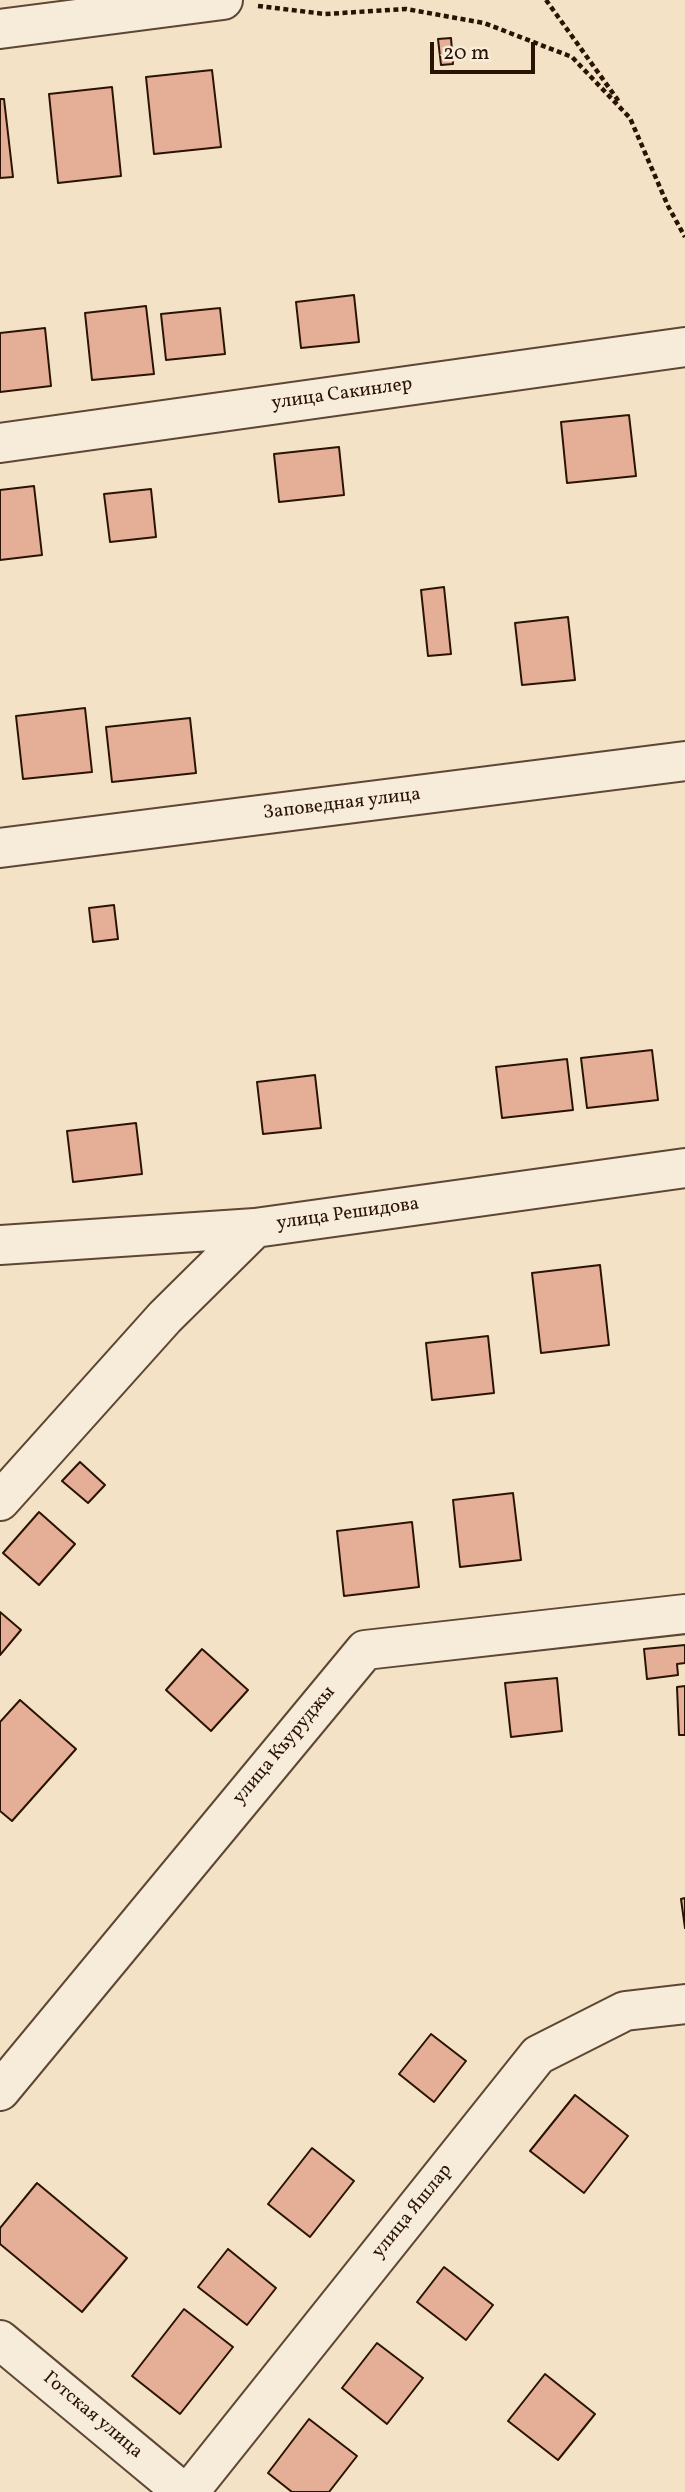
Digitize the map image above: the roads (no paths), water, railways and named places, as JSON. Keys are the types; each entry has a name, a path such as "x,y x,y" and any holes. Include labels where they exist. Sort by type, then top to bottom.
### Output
{"street":[{"path":"0,29 221,0"},
{"name":"улица Сакинлер","path":"0,443 685,347"},
{"name":"Заповедная улица","path":"0,848 685,761"},
{"name":"улица Решидова","path":"0,1501 165,1317 255,1228 685,1168"},
{"path":"0,1245 255,1228"},
{"name":"улица Къуруджы","path":"0,2091 365,1650 685,1614"},
{"name":"улица Яшлар","path":"189,2492 538,2055 625,2011 685,2004"},
{"name":"Готская улица","path":"0,2340 183,2492"}]}
